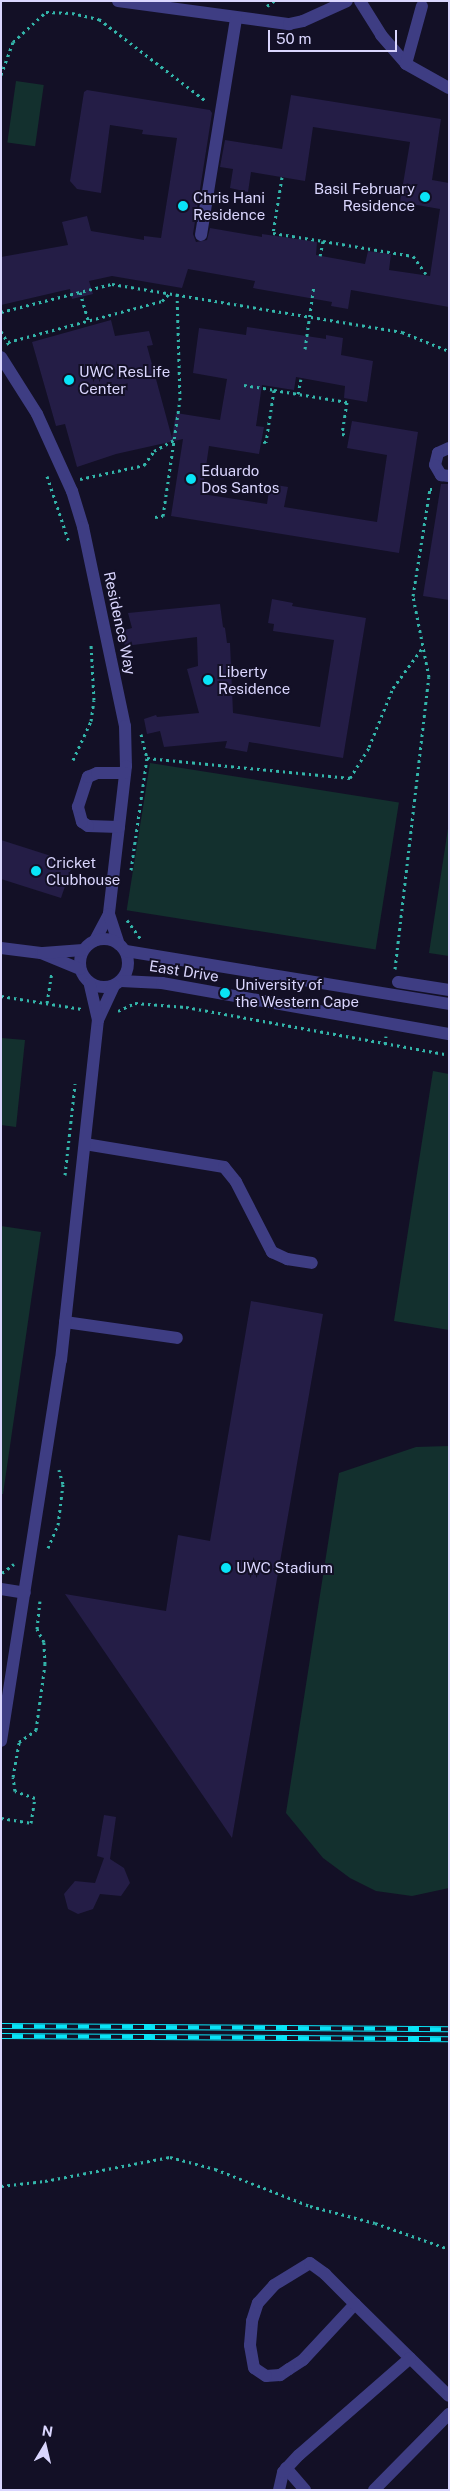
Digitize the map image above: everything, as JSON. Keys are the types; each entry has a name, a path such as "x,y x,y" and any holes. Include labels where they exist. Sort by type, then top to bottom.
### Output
{"street":[{"path":"118,1 289,24 303,21 347,1"},
{"path":"360,1 381,35 406,64 449,88"},
{"path":"406,64 422,6"},
{"path":"201,235 236,18"},
{"name":"Residence Way","path":"1,357 59,456 84,527 125,726 125,774 110,914 95,940"},
{"path":"449,448 438,453 435,465 441,475 449,476"},
{"path":"119,827 88,826 82,822 78,807 88,777 98,773 125,774"},
{"name":"Residence Way","path":"110,914 122,948"},
{"path":"1,948 41,953 83,950 95,940 106,939 122,948 128,967 98,1014"},
{"name":"East Drive","path":"122,948 449,1004"},
{"path":"80,969 83,950"},
{"path":"1,1740 65,1322 98,1014 90,984 80,969 41,953"},
{"path":"398,982 449,990"},
{"name":"East Drive","path":"117,984 162,983 449,1034"},
{"path":"90,984 106,988 117,984"},
{"path":"85,1144 224,1167 236,1182 272,1252 287,1259 312,1263"},
{"path":"65,1322 177,1338"},
{"path":"1,1589 25,1593"},
{"path":"355,2304 303,2360 289,2369 280,2374 266,2376 254,2368 250,2345 252,2320 258,2303 274,2285 304,2264 313,2264 355,2304 449,2396"},
{"path":"279,2490 286,2468 410,2358"},
{"path":"374,2490 449,2414"},
{"path":"286,2468 305,2490"}],"path":[{"path":"1,75 13,42 46,12 72,13 99,19 214,107"},
{"path":"282,177 273,233 413,256 426,274"},
{"path":"320,256 323,241"},
{"path":"1,312 112,284 402,332 449,351"},
{"path":"305,349 314,285"},
{"path":"80,292 88,320"},
{"path":"8,342 162,301 170,293"},
{"path":"155,517 164,516 180,400 177,294"},
{"path":"298,394 301,379"},
{"path":"244,385 347,402 342,434 348,435"},
{"path":"260,441 266,442 274,390"},
{"path":"77,480 144,465 154,451 174,440"},
{"path":"46,474 71,547"},
{"path":"398,982 394,971 429,677 413,596 430,489 439,490"},
{"path":"73,760 91,721 94,700 91,637"},
{"path":"130,877 147,758 350,778 370,747 393,688 423,646"},
{"path":"1,996 98,1014 114,1013 135,1003 186,1007 449,1054"},
{"path":"47,1550 58,1525"},
{"path":"1,1818 31,1823 35,1798 15,1791 13,1777 19,1742 36,1730 45,1664 44,1642 37,1629 40,1593"},
{"path":"1,2186 45,2181 170,2157 215,2169 310,2206 374,2223 449,2249"}],"green space":[{"path":"16,81 44,85 35,146 7,142"},
{"path":"150,763 399,802 376,950 127,910"},
{"path":"449,822 449,956 429,953"},
{"path":"1,1038 25,1040 16,1127 1,1125"},
{"path":"433,1071 449,1074 449,1330 394,1321"},
{"path":"1,1226 41,1232 3,1494 1,1494"},
{"path":"449,1446 449,1888 412,1896 376,1891 350,1878 323,1858 286,1813 339,1473 416,1447"}],"building":[{"path":"87,90 210,110 212,113 193,234 196,242 207,240 210,228 262,237 262,234 317,242 316,255 365,264 368,251 391,254 389,270 430,276 440,209 400,202 410,142 313,127 305,181 251,172 248,192 230,188 233,169 220,167 225,140 282,149 291,95 441,119 432,180 449,183 449,307 351,290 348,309 331,306 332,302 253,288 255,281 188,269 182,288 112,276 89,281 93,294 72,299 70,289 1,305 1,257 68,245 62,222 87,216 91,231 144,240 144,236 161,238 177,138 142,134 143,130 110,125 101,193 77,189 70,181 84,92"},
{"path":"111,320 115,336 149,331 153,345 147,346 172,438 176,413 220,420 227,379 193,373 199,328 246,335 247,327 326,339 326,335 343,338 341,355 373,361 367,402 344,398 345,386 296,377 294,390 262,385 256,426 264,427 259,454 209,446 202,494 267,504 270,484 288,487 284,507 377,522 387,455 347,448 352,421 418,432 399,553 171,516 183,439 116,454 77,467 65,424 56,426 32,342"},
{"path":"441,484 449,484 449,600 423,596"},
{"name":"Liberty Residence","path":"272,599 293,603 292,606 366,618 343,758 249,742 247,752 225,748 227,741 164,747 160,731 147,734 144,719 156,715 157,717 199,713 187,669 198,666 197,637 125,646 121,631 132,628 128,613 220,604 227,643 230,643 233,713 320,727 334,640 273,631 274,624 268,623"},
{"name":"Cricket Clubhouse","path":"1,840 73,863 61,898 1,879"},
{"name":"UWC Stadium","path":"251,1301 323,1314 232,1838 65,1594 166,1611 178,1535 210,1541"},
{"path":"104,1815 116,1817 110,1859 124,1868 130,1883 121,1896 100,1894 93,1909 78,1914 68,1909 64,1894 75,1881 95,1883 104,1858 97,1856"}],"railway":[{"path":"1,2026 449,2029"},
{"path":"1,2036 449,2039"}],"place":[{"name":"Basil February Residence","path":"425,197"},
{"name":"Chris Hani Residence","path":"183,206"},
{"name":"UWC ResLife Center","path":"69,380"},
{"name":"Eduardo Dos Santos","path":"191,479"},
{"name":"Liberty Residence","path":"208,680"},
{"name":"Cricket Clubhouse","path":"36,871"},
{"name":"University of the Western Cape","path":"225,993"},
{"name":"UWC Stadium","path":"226,1568"}]}
